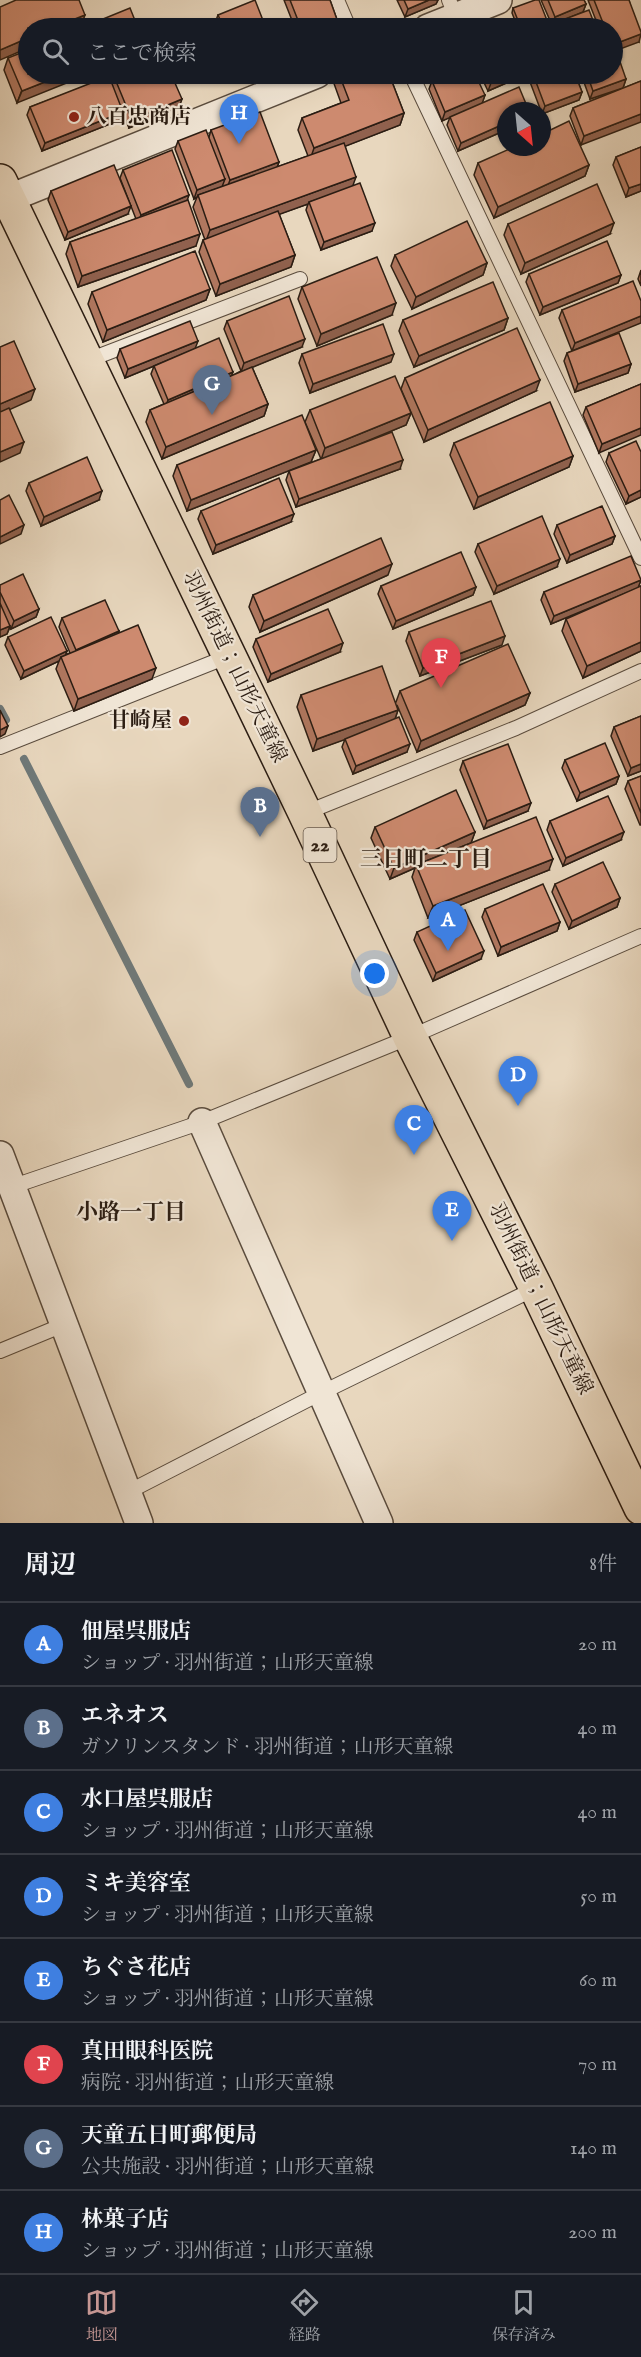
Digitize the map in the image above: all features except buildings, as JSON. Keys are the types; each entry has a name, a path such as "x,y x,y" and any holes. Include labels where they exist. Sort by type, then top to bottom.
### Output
{"main road":[{"name":"羽州街道；山形天童線","path":"3,194 305,813 410,1037 536,1288 641,1508"}],"street":[{"path":"440,18 452,8 498,0"},
{"path":"3,194 291,84"},
{"path":"202,1122 379,1523"},
{"path":"0,1155 6,1188 63,1325 139,1523"}],"lane":[{"path":"338,0 346,18"},
{"path":"416,84 641,558"},
{"path":"86,362 300,279"},
{"path":"0,747 229,656"},
{"path":"305,813 516,728 641,671"},
{"path":"6,1188 202,1122 410,1037 641,936"},
{"path":"128,1492 321,1393 536,1288"},
{"path":"0,1351 63,1325"}],"waterway":[{"path":"0,709 6,720"},
{"path":"24,759 189,1084"}],"place":[{"name":"八百忠商店","path":"74,117"},
{"name":"林菓子店","path":"239,144"},
{"name":"天童五日町郵便局","path":"212,415"},
{"name":"真田眼科医院","path":"441,688"},
{"name":"甘崎屋","path":"184,721"},
{"name":"エネオス","path":"260,837"},
{"name":"佃屋呉服店","path":"448,951"},
{"name":"ミキ美容室","path":"518,1106"},
{"name":"水口屋呉服店","path":"414,1155"},
{"name":"ちぐさ花店","path":"452,1241"}],"district":[{"name":"三日町二丁目","path":"426,860"},
{"name":"小路一丁目","path":"131,1213"}]}
